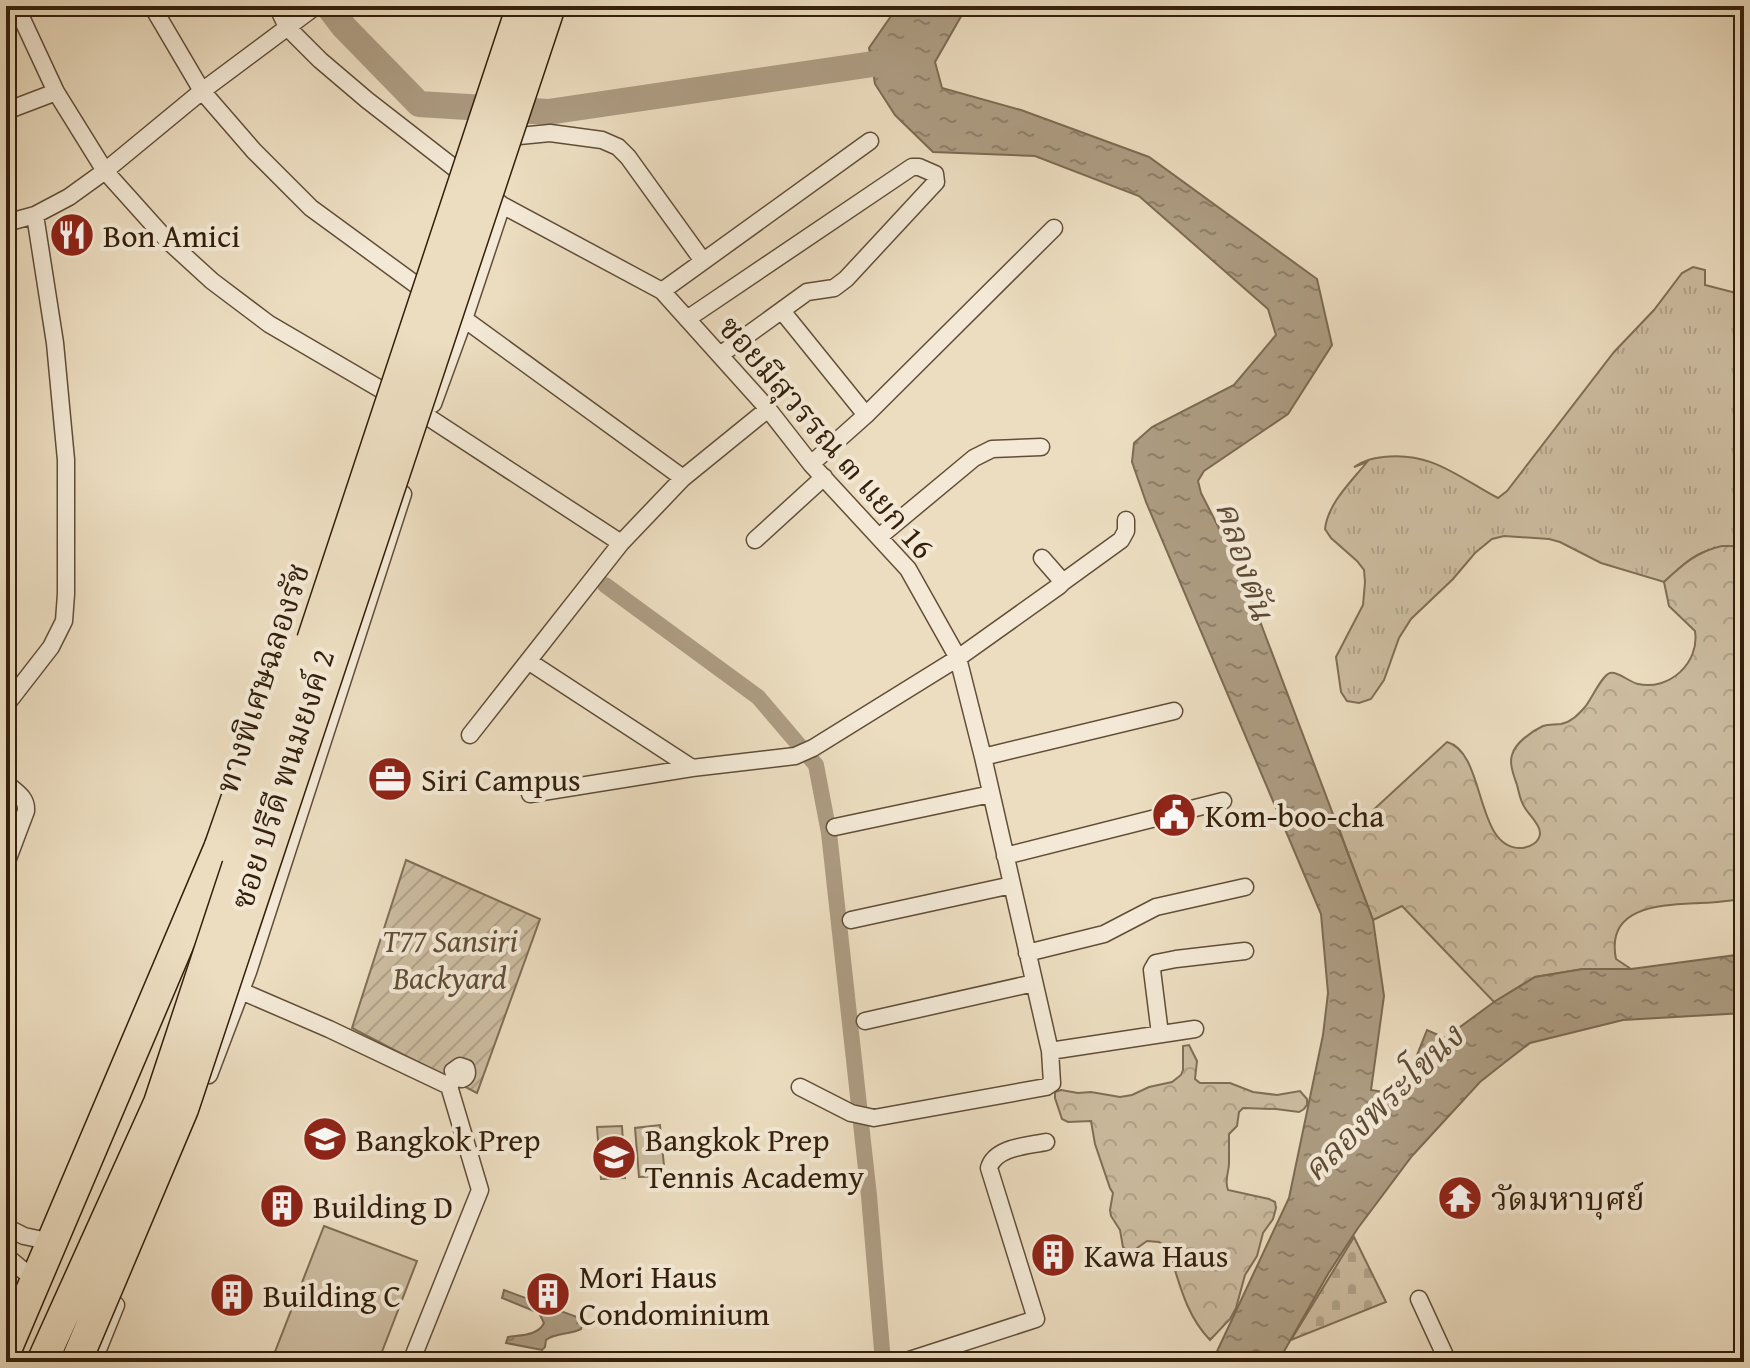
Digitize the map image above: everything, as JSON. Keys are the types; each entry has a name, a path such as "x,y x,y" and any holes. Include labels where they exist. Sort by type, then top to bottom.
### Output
{"highway":[{"name":"ทางพิเศษฉลองรัช","path":"42,1362 159,1103 522,6"},
{"name":"ทางพิเศษฉลองรัช","path":"76,1362 183,1109 550,6"},
{"path":"6,1350 220,846 350,470 430,289"}],"street":[{"path":"16,6 56,92 105,171 166,239 212,281 269,324 428,417 621,543"},
{"path":"152,6 202,91 254,151 311,208 683,478"},
{"name":"ซอยมีสุวรรณ ๓ แยก 16","path":"277,6 287,27 320,60 502,205 662,291 768,409 811,464 908,569 958,658 1050,1051 1052,1081 1049,1086 874,1118 851,1113 800,1087"},
{"path":"6,223 35,215 69,197 202,91 312,9"},
{"path":"6,111 56,92"},
{"path":"519,136 550,133 602,140 618,147 703,261"},
{"path":"662,291 870,141"},
{"path":"687,319 912,167 935,174 936,182 846,279 834,288 807,292 720,355"},
{"name":"ซอย ปรีดี พนมยงค์ 2","path":"93,1362 241,991 428,417 502,205"},
{"path":"6,705 51,647 64,621 66,594 66,460 55,343 35,215"},
{"path":"811,464 866,415 1054,228"},
{"path":"782,311 866,415"},
{"path":"470,735 621,543 683,478 768,409"},
{"path":"879,537 974,458 992,449 1041,447"},
{"path":"755,540 824,477"},
{"path":"530,794 692,768 795,756 813,748 958,658 1121,540 1126,531 1126,520"},
{"path":"1042,558 1063,582"},
{"path":"528,661 692,768"},
{"path":"983,757 1174,711"},
{"path":"6,783 27,803 6,864"},
{"path":"835,827 991,794"},
{"path":"1005,856 1223,801"},
{"path":"851,920 1012,885"},
{"path":"1027,953 1104,934 1156,907 1245,887"},
{"path":"1160,1034 1152,970 1156,963 1245,951"},
{"path":"865,1021 1034,983"},
{"path":"241,991 452,1082 480,1190 411,1362"},
{"path":"1050,1051 1195,1029"},
{"path":"903,1362 1036,1319 989,1168 991,1160 999,1153 1046,1142"},
{"path":"6,1227 24,1236 52,1242"},
{"path":"6,1256 36,1281"},
{"path":"1419,1299 1448,1362"}],"green space":[{"path":"1693,267 1705,270 1705,285 1744,295 1744,546 1708,550 1683,565 1664,582 1601,563 1549,539 1504,536 1492,539 1411,619 1399,638 1384,680 1371,699 1359,703 1347,701 1341,692 1336,657 1363,605 1364,570 1325,529 1335,502 1367,462 1354,467 1379,457 1416,458 1444,467 1498,498 1507,491 1614,352 1654,310 1682,273"},
{"path":"1722,546 1744,546 1744,899 1654,907 1640,912 1628,918 1619,928 1615,941 1616,959 1631,969 1583,969 1535,977 1494,1002 1402,906 1373,920 1338,826 1370,813 1447,742 1460,750 1469,764 1496,835 1507,845 1523,848 1534,844 1540,830 1523,805 1511,766 1517,746 1545,725 1565,723 1574,718 1610,673 1638,684 1650,685 1671,679 1680,672 1693,654 1695,631 1669,606 1664,582 1705,551"},
{"name":"T77 Sansiri Backyard","path":"406,860 540,919 477,1093 352,1028"},
{"path":"1189,1045 1197,1061 1195,1079 1200,1083 1230,1083 1253,1092 1277,1095 1300,1091 1307,1099 1307,1105 1299,1112 1243,1108 1239,1112 1237,1126 1229,1134 1228,1190 1269,1199 1275,1202 1276,1208 1273,1219 1263,1233 1257,1256 1245,1275 1236,1308 1210,1340 1194,1319 1168,1248 1159,1242 1147,1241 1133,1251 1123,1247 1120,1230 1111,1216 1113,1193 1095,1144 1091,1121 1068,1122 1062,1119 1055,1098 1055,1092 1061,1090 1120,1097 1172,1082 1181,1075 1183,1046"},
{"path":"660,1125 665,1176 639,1177 635,1128"},
{"path":"622,1126 625,1178 601,1179 597,1127"},
{"path":"324,1226 417,1261 378,1362 271,1362"},
{"path":"1354,1237 1386,1302 1291,1340"}],"water":[{"name":"คลองพระโขนง","path":"898,6 967,6 935,62 942,88 1021,110 1149,157 1317,279 1332,345 1288,414 1204,471 1198,481 1201,493 1241,571 1373,920 1384,996 1371,1090 1390,1093 1395,1079 1407,1080 1427,1030 1445,1038 1535,977 1583,969 1631,969 1744,954 1744,1013 1623,1020 1530,1043 1480,1082 1412,1156 1358,1228 1278,1362 1212,1362 1289,1198 1323,1035 1328,993 1321,914 1146,502 1132,462 1134,443 1152,427 1234,385 1276,335 1268,309 1139,196 1035,156 933,152 895,115 875,84 869,48"},
{"path":"504,1290 577,1317 583,1323 581,1329 550,1337 542,1350 506,1343 508,1337 533,1333 544,1323 539,1313 502,1298"}],"waterway":[{"path":"328,6 344,27 419,104 548,112 907,59"},
{"path":"605,585 758,697 816,765 829,833 869,1196 883,1362"}],"place":[{"name":"Bon Amici","path":"72,235"},
{"name":"Siri Campus","path":"390,779"},
{"name":"Kom-boo-cha","path":"1174,815"},
{"name":"Bangkok Prep","path":"325,1139"},
{"name":"Bangkok Prep Tennis Academy","path":"614,1157"},
{"name":"วัดมหาบุศย์","path":"1460,1198"},
{"name":"Building D","path":"282,1206"},
{"name":"Kawa Haus","path":"1053,1255"},
{"name":"Mori Haus Condominium","path":"548,1294"},
{"name":"Building C","path":"232,1295"}],"water label":[{"name":"คลองตัน","path":"1246,560"}]}
